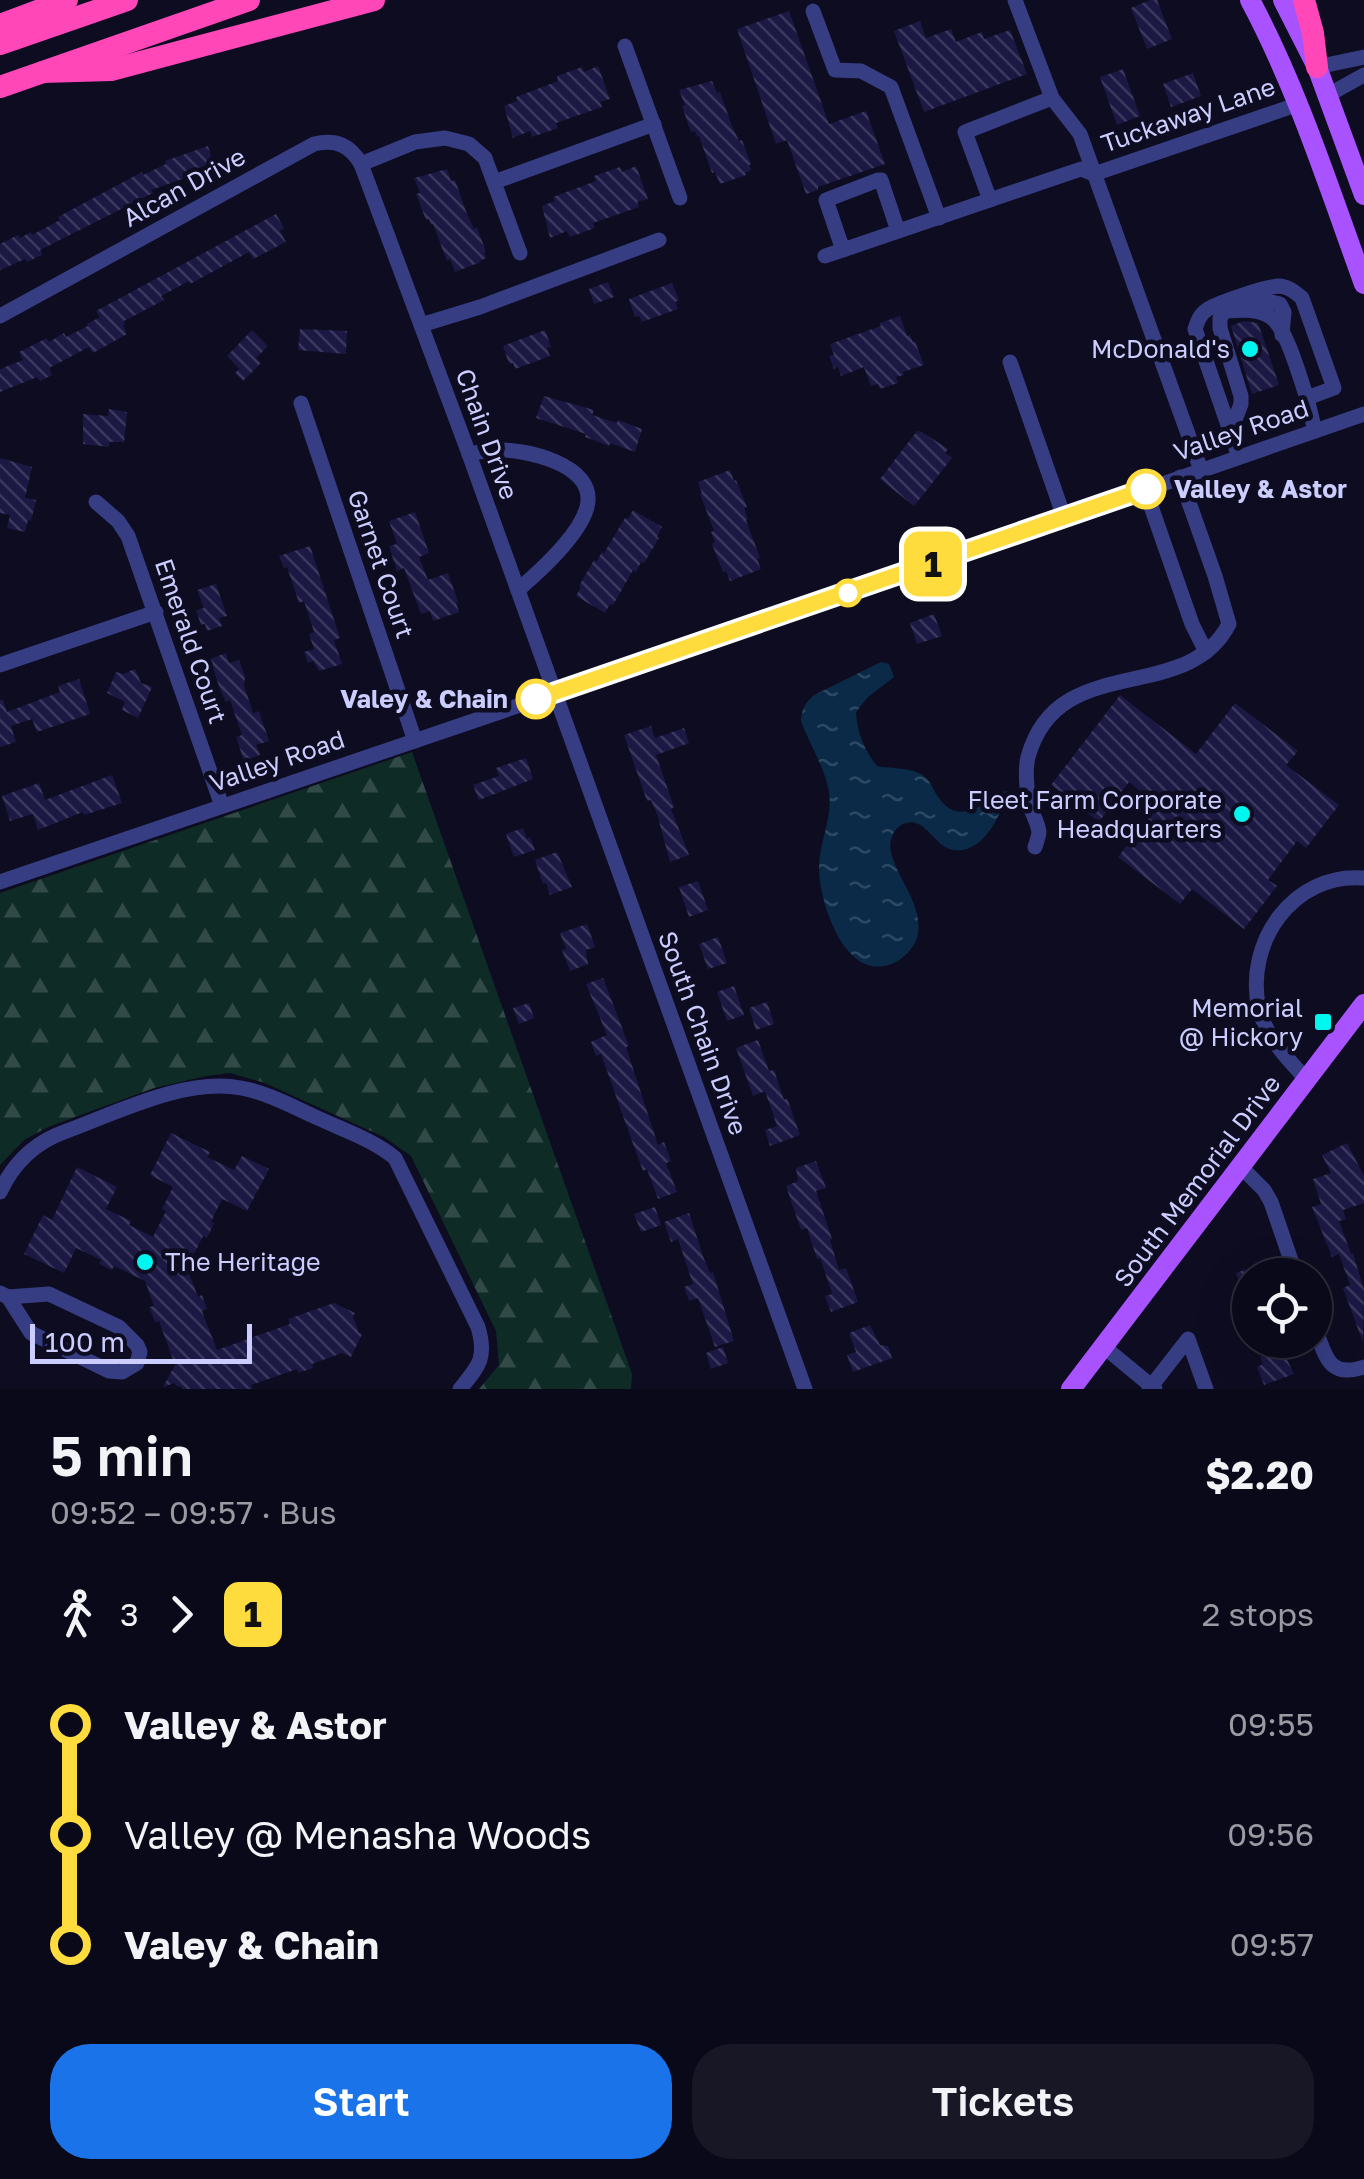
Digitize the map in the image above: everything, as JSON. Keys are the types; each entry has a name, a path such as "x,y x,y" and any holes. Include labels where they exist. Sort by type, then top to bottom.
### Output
{"highway":[{"path":"0,28 67,0"},
{"path":"0,44 127,0"},
{"path":"0,87 249,0"},
{"path":"43,72 111,70 374,0"},
{"path":"1304,0 1318,68"}],"main road":[{"path":"1250,0 1298,104 1364,284"},
{"path":"1283,0 1318,68 1364,194"},
{"name":"South Memorial Drive","path":"1071,1389 1364,1004"}],"street":[{"path":"1015,0 1052,98 1080,134 1201,470"},
{"path":"813,10 835,70 861,71 890,87 939,218"},
{"path":"626,46 680,198"},
{"path":"1318,68 1364,58"},
{"path":"1328,95 1364,75"},
{"path":"990,200 965,132 1052,98"},
{"name":"Tuckaway Lane","path":"825,256 1081,169 1094,174 1298,104"},
{"path":"494,182 654,124"},
{"path":"1342,134 1364,157"},
{"path":"361,164 415,142 444,138 470,144 485,158 520,253"},
{"name":"Alcan Drive","path":"0,316 314,144 336,142 346,146 361,164"},
{"name":"Chain Drive","path":"361,164 555,692"},
{"path":"843,250 828,198 881,180 898,231"},
{"path":"420,325 480,307 659,240"},
{"path":"1238,457 1198,340 1198,318 1209,308 1280,286 1293,289 1302,298 1334,388 1307,398"},
{"path":"1291,351 1293,289"},
{"path":"1230,432 1241,396 1220,328 1220,318 1226,310 1261,312 1278,324 1291,351 1315,431"},
{"path":"1010,362 1064,517"},
{"name":"Garnet Court","path":"301,402 415,741"},
{"name":"Valley Road","path":"0,882 1364,414"},
{"path":"469,454 492,450 542,458 568,466 588,489 587,507 578,526 553,558 518,590"},
{"path":"1035,847 1039,833 1029,803 1026,760 1036,736 1052,714 1074,696 1094,687 1180,668 1206,652 1230,624 1180,477"},
{"path":"1146,489 1192,624 1206,652"},
{"name":"Emerald Court","path":"96,502 128,536 222,806"},
{"path":"0,665 156,612"},
{"name":"South Chain Drive","path":"555,692 805,1389"},
{"path":"1306,1079 1278,1048 1259,1010 1257,960 1266,933 1301,895 1325,883 1364,878"},
{"path":"0,1192 20,1160 56,1134 198,1087 240,1088 268,1096 375,1144 395,1158 481,1338 481,1360 460,1389"},
{"path":"1240,1166 1271,1202 1290,1258"},
{"path":"49,1294 120,1327 137,1345 137,1362 127,1370 108,1371 28,1330 4,1296 49,1294"},
{"path":"1104,1346 1152,1388 1188,1339 1206,1389"},
{"path":"1326,1358 1338,1369 1364,1367"}],"green space":[{"path":"412,752 632,1374 631,1389 479,1389 499,1365 496,1331 411,1156 384,1137 265,1083 230,1073 154,1088 48,1127 24,1140 0,1165 0,893"}],"water":[{"path":"881,662 889,664 894,677 856,712 862,740 877,766 920,774 946,806 962,812 987,803 1002,792 1007,791 1008,795 987,834 967,849 945,847 914,823 901,825 894,832 890,847 893,859 919,924 917,938 908,952 884,966 869,965 856,958 845,947 828,915 819,868 829,792 801,721 804,706 814,695"}],"building":[{"path":"1157,0 1172,39 1147,49 1131,8"},
{"path":"789,11 829,124 866,111 885,164 806,194 787,140 776,144 737,29"},
{"path":"920,21 926,38 951,29 956,42 982,32 984,39 1010,30 1027,74 924,112 894,31"},
{"path":"598,66 610,99 600,102 602,107 556,123 558,128 532,137 530,131 513,138 504,106 517,101 516,97 558,81 557,76"},
{"path":"1123,69 1140,116 1117,125 1100,77"},
{"path":"1193,73 1201,96 1171,107 1163,84"},
{"path":"712,81 751,164 746,175 720,184 699,136 691,132 679,90"},
{"path":"208,146 213,163 190,173 191,176 151,190 153,193 40,250 42,255 0,270 0,244 18,235 32,235 142,172 143,175 166,164 165,161"},
{"path":"636,166 648,199 637,202 639,207 593,223 595,228 570,237 567,231 550,238 542,206 555,201 553,197 596,181 594,176"},
{"path":"447,169 486,252 481,262 455,272 433,224 426,220 414,178"},
{"path":"276,214 286,242 253,259 249,252 190,284 189,281 161,296 164,300 124,321 127,334 93,353 89,347 49,368 52,375 40,381 37,377 0,392 0,369 23,360 19,352 47,338 49,342 88,326 100,317 96,311"},
{"path":"608,282 614,297 594,304 589,289"},
{"path":"672,283 678,309 642,322 639,316 635,317 629,299"},
{"path":"900,316 924,365 903,372 904,375 896,377 898,383 880,389 878,384 871,386 864,367 841,376 838,367 834,369 830,344"},
{"name":"McDonald's","path":"1244,321 1258,323 1279,385 1252,394 1231,326"},
{"path":"300,329 347,331 346,354 298,350"},
{"path":"252,330 268,346 256,358 261,363 243,381 235,373 239,369 227,356"},
{"path":"545,330 550,356 515,369 513,363 509,364 503,346"},
{"path":"544,396 642,429 635,452 536,418"},
{"path":"109,409 127,412 124,442 109,442 109,447 83,444 83,414 108,416"},
{"path":"917,431 948,449 945,453 952,458 914,506 880,479"},
{"path":"0,458 32,467 25,498 36,500 25,532 7,528 10,515 0,513"},
{"path":"730,470 747,507 746,520 761,569 730,581 712,544 714,531 698,482"},
{"path":"633,510 662,527 644,563 636,572 633,570 605,613 576,596 594,560 604,553"},
{"path":"415,512 429,553 419,557 428,580 448,573 458,602 459,612 433,621 430,611 421,614 404,568 397,571 389,546 397,544 389,521"},
{"path":"310,546 340,638 334,640 342,664 319,671 313,661 308,663 304,652 314,649 309,634 314,632 304,601 299,603 287,567 284,568 279,556"},
{"path":"216,584 227,616 219,618 222,626 207,631 196,610 204,608 197,590"},
{"path":"934,614 942,636 917,644 910,623"},
{"path":"226,653 229,663 239,660 253,713 259,711 269,741 256,745 260,755 244,761 236,737 242,735 210,659"},
{"path":"135,669 141,683 152,687 138,718 122,710 125,702 107,693 116,672 123,674"},
{"path":"79,679 90,714 37,732 32,719 11,726 16,742 0,747 0,700 7,712 60,692 58,686"},
{"name":"Fleet Farm Corporate Headquarters","path":"1120,695 1196,754 1235,703 1298,751 1286,765 1339,805 1306,848 1297,841 1268,880 1277,886 1244,929 1192,889 1180,904 1118,857 1158,806 1129,782 1099,822 1051,785"},
{"path":"651,726 655,738 684,728 689,743 656,755 689,855 670,862 657,814 651,800 647,801 624,735"},
{"path":"526,758 533,779 479,800 473,785 499,776 496,768"},
{"path":"112,775 122,803 84,815 83,812 38,830 33,814 10,821 2,796 39,783 45,800"},
{"path":"523,828 535,850 514,857 506,834"},
{"path":"557,852 572,887 550,895 535,860"},
{"path":"698,881 708,910 689,917 679,887"},
{"path":"587,924 595,947 586,950 588,964 570,971 560,933"},
{"path":"718,937 727,963 708,969 699,944"},
{"path":"603,978 629,1046 626,1047 658,1145 664,1142 671,1161 666,1163 677,1192 658,1199 647,1169 643,1171 601,1054 596,1056 591,1042 607,1035 586,984"},
{"path":"734,986 744,1015 727,1021 717,992"},
{"path":"767,1002 774,1024 756,1030 749,1008"},
{"path":"529,1003 534,1018 519,1024 513,1008"},
{"path":"758,1040 769,1071 774,1070 784,1100 787,1098 800,1135 770,1146 765,1130 777,1126 765,1091 753,1096 736,1048"},
{"name":"The Heritage","path":"171,1133 210,1152 207,1157 234,1170 242,1156 269,1169 247,1211 222,1199 207,1238 203,1236 187,1268 198,1297 202,1295 207,1309 202,1311 217,1350 290,1324 288,1319 334,1303 355,1313 362,1334 351,1357 342,1353 312,1364 313,1368 298,1373 297,1369 251,1385 253,1389 182,1389 174,1383 163,1387 175,1365 159,1321 155,1322 149,1307 154,1306 145,1281 114,1266 112,1270 99,1264 101,1260 76,1248 64,1273 24,1254 43,1215 52,1220 77,1167 117,1187 106,1209 153,1237 173,1187 150,1175"},
{"path":"1347,1143 1364,1176 1364,1203 1343,1210 1346,1219 1339,1221 1364,1290 1363,1343 1343,1288 1350,1285 1339,1254 1332,1257 1312,1207 1321,1204 1313,1179 1331,1173 1322,1155"},
{"path":"816,1161 826,1188 816,1191 830,1240 839,1270 846,1268 858,1302 831,1312 825,1296 832,1294 820,1258 817,1259 807,1228 801,1230 786,1186 798,1181 796,1168"},
{"path":"655,1207 661,1225 641,1232 634,1214"},
{"path":"689,1213 704,1259 710,1273 713,1272 734,1341 715,1347 698,1298 689,1301 684,1287 693,1284 678,1239 671,1242 664,1222"},
{"path":"870,1325 880,1345 888,1346 892,1358 853,1372 847,1355 856,1352 849,1333"},
{"path":"723,1347 728,1363 711,1369 706,1353"},
{"path":"1260,1358 1286,1358 1294,1374 1264,1385 1257,1367 1263,1364"}],"bus line":[{"name":"1","path":"536,699 1146,489"}],"place":[{"name":"McDonald's","path":"1250,349"},
{"name":"Valley & Astor","path":"1146,489"},
{"name":"Valey & Chain","path":"536,699"},
{"name":"Fleet Farm Corporate Headquarters","path":"1242,814"},
{"name":"Memorial @ Hickory","path":"1323,1022"},
{"name":"The Heritage","path":"145,1262"}]}
